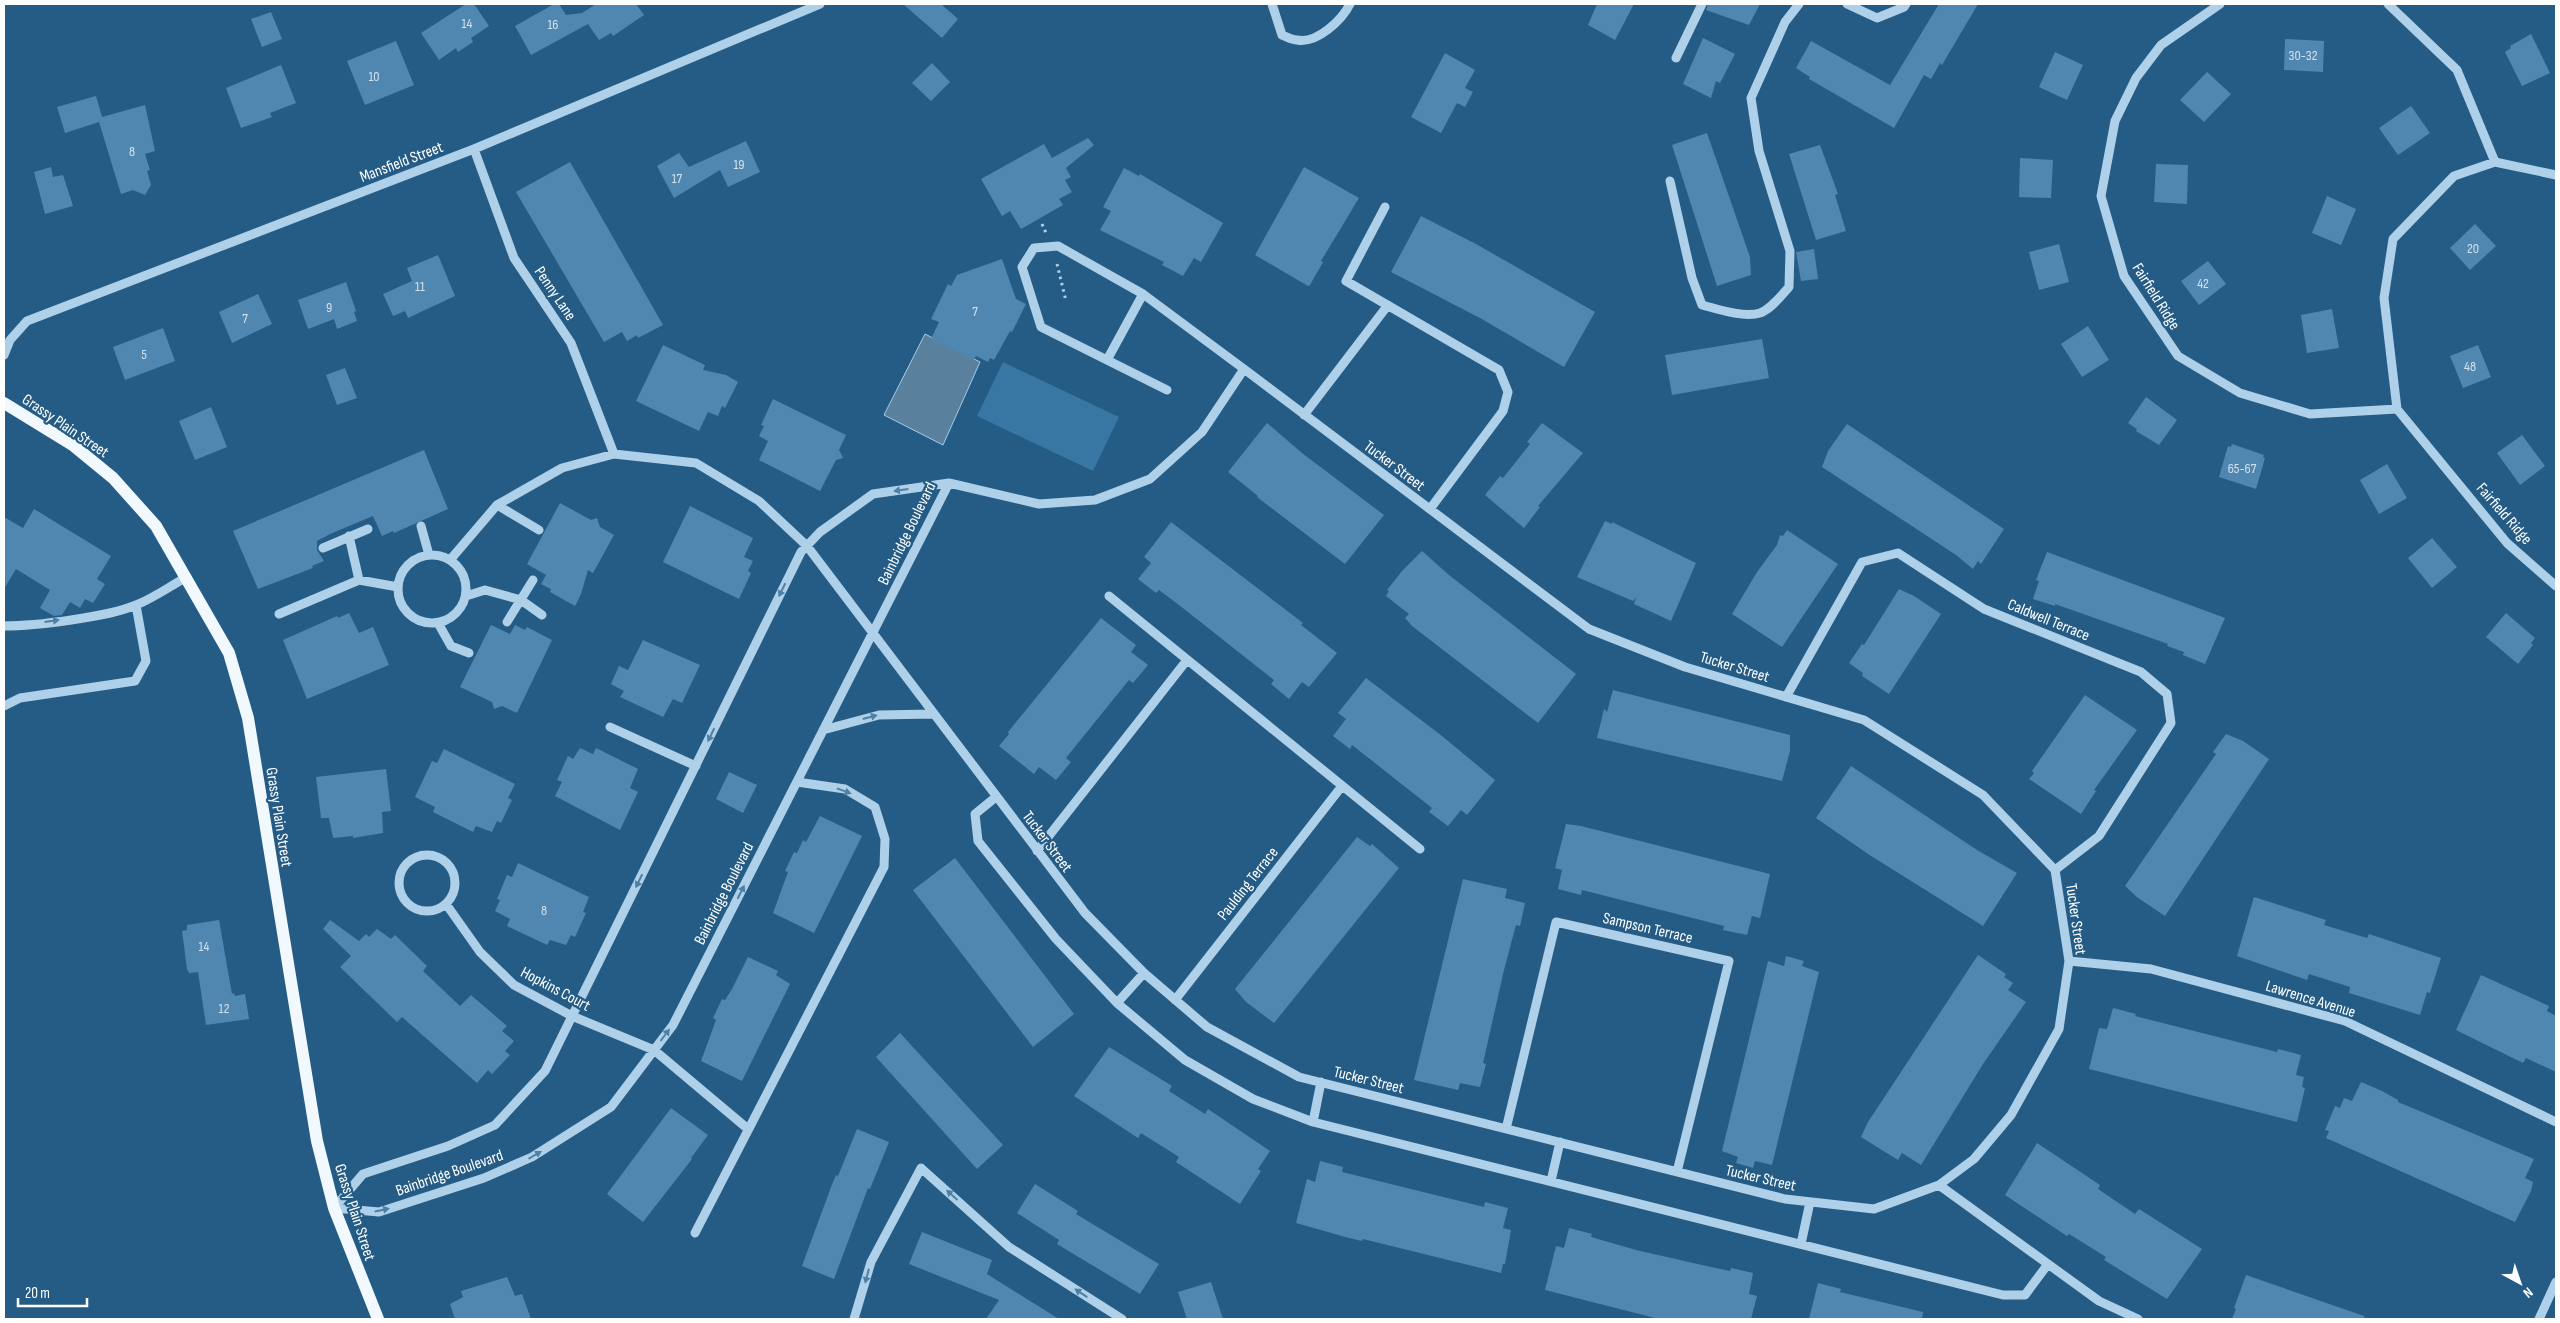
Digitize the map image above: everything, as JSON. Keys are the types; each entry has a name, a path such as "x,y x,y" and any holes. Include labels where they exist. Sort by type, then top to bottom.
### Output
{"main road":[{"name":"Grassy Plain Street","path":"4,403 74,446 112,478 156,526 229,653 248,718 305,1077 317,1141 334,1208 378,1319"}],"street":[{"name":"Mansfield Street","path":"4,355 10,340 27,321 474,149 818,4"},
{"path":"1272,4 1282,35 1298,41 1317,36 1336,23 1350,4"},
{"path":"1676,58 1702,4"},
{"path":"1670,181 1692,278 1702,305 1727,312 1759,313 1774,304 1789,287 1790,251 1759,151 1751,98 1786,22 1799,4"},
{"path":"1847,4 1877,18 1904,7 1906,4"},
{"name":"Fairfield Ridge","path":"2220,4 2160,45 2136,78 2116,121 2101,196 2124,276 2178,356 2240,393 2310,414 2398,409 2507,543 2556,586"},
{"path":"2388,4 2457,70 2495,162"},
{"name":"Penny Lane","path":"474,149 514,258 571,343 614,454"},
{"path":"2398,409 2384,298 2393,239 2454,176 2495,162 2556,175"},
{"path":"1385,207 1346,281 1499,370 1508,392 1503,411 1430,509"},
{"name":"Tucker Street","path":"806,546 1085,913 1144,974 1207,1026 1299,1077 1785,1199 1874,1209 1939,1185 1974,1159 2011,1115 2059,1029 2069,961 2055,870 1983,795 1864,720 1685,667 1589,629 1143,294 1058,246 1034,248 1022,267 1041,327 1108,360"},
{"path":"1143,294 1108,360 1167,390"},
{"path":"1304,414 1388,305"},
{"path":"949,483 1039,504 1095,500 1150,479 1202,432 1244,369"},
{"path":"450,560 497,504 562,468 614,454 696,463 759,501 806,546"},
{"name":"Bainbridge Boulevard","path":"334,1208 362,1174 448,1146 495,1125 545,1070 801,552 820,532 873,494 949,483"},
{"name":"Bainbridge Boulevard","path":"334,1208 379,1212 484,1178 532,1157 610,1107 673,1025 949,483"},
{"path":"497,504 539,530"},
{"path":"421,526 429,554"},
{"path":"323,548 368,529"},
{"path":"349,536 359,580"},
{"name":"Caldwell Terrace","path":"1786,697 1862,562 1898,553 1984,609 2141,672 2167,694 2171,723 2099,836 2055,870"},
{"path":"429,554 450,560 464,575 466,596 456,614 438,623 427,623 409,615 402,607 398,587 404,568 411,562 429,554"},
{"path":"4,626 19,626 102,614 136,605 187,577"},
{"path":"279,614 359,580 398,587"},
{"path":"507,622 534,580"},
{"path":"466,596 485,590 521,600 542,614"},
{"path":"1109,596 1420,849"},
{"path":"4,706 20,698 135,681 146,661 136,605"},
{"path":"438,623 451,646 469,653"},
{"path":"1037,851 1187,660"},
{"path":"823,730 879,715 932,714"},
{"path":"610,727 696,766"},
{"path":"695,1233 884,867 885,839 875,807 845,790 796,782"},
{"name":"Paulding Terrace","path":"1175,1000 1342,786"},
{"path":"996,797 974,814 978,841 1056,939 1117,1003 1185,1060 1253,1099 1313,1122 2003,1295 2025,1295 2048,1264"},
{"path":"422,856 431,856 447,864 455,879 454,888 446,904 428,911 411,906 400,890 402,872 407,864 422,856"},
{"name":"Hopkins Court","path":"446,904 480,952 514,985 572,1016 654,1050 748,1130"},
{"name":"Sampson Terrace","path":"1506,1129 1556,922 1729,961 1677,1172"},
{"name":"Lawrence Avenue","path":"2069,961 2151,968 2344,1021 2556,1122"},
{"path":"1117,1003 1144,974"},
{"path":"1313,1122 1321,1082"},
{"path":"1551,1181 1560,1142"},
{"path":"854,1319 871,1262 921,1168 1009,1247 1122,1319"},
{"path":"1939,1185 2099,1301 2138,1319"},
{"path":"1801,1244 1810,1202"},
{"path":"2539,1319 2556,1282"}],"shaded area":[{"path":"925,334 980,362 943,445 884,415"},
{"path":"1003,362 1119,417 1093,471 977,416"}],"building":[{"path":"466,4 474,4 489,26 471,38 473,42 458,52 456,48 439,60 421,33"},
{"path":"554,4 559,4 566,15 582,13 596,4 636,4 644,15 613,36 611,33 599,40 588,24 531,55 515,26"},
{"path":"903,4 941,4 958,19 942,38"},
{"path":"1597,4 1634,4 1615,40 1588,25"},
{"path":"1708,4 1760,4 1749,25 1706,10"},
{"path":"1939,4 1978,4 1942,65 1940,63 1931,79 1924,75 1894,128 1809,79 1810,77 1796,68 1811,41 1890,85"},
{"path":"271,12 282,39 262,47 251,19"},
{"path":"2531,34 2550,73 2522,86 2505,52 2511,48 2510,46"},
{"path":"1703,38 1735,54 1720,83 1716,81 1711,98 1683,84"},
{"path":"2285,39 2324,41 2323,72 2284,70"},
{"path":"396,41 414,85 365,105 347,61"},
{"path":"2055,52 2083,65 2067,100 2039,87"},
{"path":"1445,53 1475,70 1465,88 1473,92 1465,107 1457,103 1441,133 1411,117"},
{"path":"932,63 950,82 931,101 912,83"},
{"path":"281,65 296,103 270,113 272,117 241,128 226,88"},
{"path":"2207,72 2231,94 2204,122 2180,100"},
{"path":"96,96 102,117 145,105 155,151 145,154 150,170 147,171 151,185 145,195 133,190 121,194 99,122 65,133 57,107"},
{"path":"2411,106 2430,133 2398,155 2379,128"},
{"path":"1707,133 1750,257 1751,275 1717,286 1672,145"},
{"path":"1088,138 1094,145 1066,168 1071,177 1065,180 1072,192 1059,199 1063,205 1021,229 1010,211 1002,216 981,179 1044,144 1052,158"},
{"path":"746,141 760,172 728,187 720,170 674,198 657,166 679,153 689,167"},
{"path":"1820,145 1838,194 1835,195 1846,231 1816,240 1789,154"},
{"path":"2020,158 2053,160 2051,198 2019,197"},
{"path":"570,162 663,325 638,338 637,335 627,341 622,332 604,342 516,192"},
{"path":"2156,164 2188,165 2187,204 2154,202"},
{"path":"51,167 53,177 63,175 73,206 45,214 34,172"},
{"path":"1304,167 1359,198 1308,286 1255,255"},
{"path":"1124,168 1139,176 1140,174 1223,223 1201,262 1194,258 1183,276 1162,265 1164,262 1100,230 1111,211 1103,207"},
{"path":"2327,196 2356,209 2341,245 2312,233"},
{"path":"1421,216 1476,244 1595,312 1564,367 1480,318 1391,272"},
{"path":"2475,224 2496,246 2470,270 2450,248"},
{"path":"2059,244 2069,282 2039,290 2029,252"},
{"path":"1814,249 1818,279 1801,281 1796,252"},
{"path":"438,255 455,296 408,318 405,311 393,316 383,294 412,281 407,268"},
{"path":"1002,259 1016,299 1026,304 1012,332 1010,331 994,360 990,358 988,362 976,356 974,360 931,339 939,322 931,319 948,284 951,286 957,275"},
{"path":"2208,261 2226,284 2199,305 2181,281"},
{"path":"346,282 356,311 354,312 357,321 337,329 334,319 308,329 298,300"},
{"path":"258,294 272,324 232,343 219,312"},
{"path":"2332,309 2339,348 2307,353 2301,315"},
{"path":"2088,326 2109,360 2082,377 2061,344"},
{"path":"163,328 175,361 125,380 113,347"},
{"path":"1762,339 1769,378 1672,395 1665,355"},
{"path":"663,345 705,365 703,370 726,375 738,382 725,408 722,406 718,416 708,412 699,431 636,401"},
{"path":"2478,345 2491,377 2463,388 2450,356"},
{"path":"345,368 357,398 337,405 326,375"},
{"path":"2146,397 2177,420 2159,445 2136,431 2137,429 2128,423"},
{"path":"773,399 846,435 839,450 843,458 836,460 820,491 759,460 768,441 759,436 764,426 761,425"},
{"path":"211,407 227,447 195,460 179,421"},
{"path":"1267,423 1302,453 1384,515 1345,564 1257,497 1228,472"},
{"path":"1542,423 1583,453 1538,506 1540,507 1524,528 1485,495 1500,476 1503,478 1530,444 1527,442"},
{"path":"1847,424 2004,529 1981,564 1978,561 1973,569 1956,555 1822,467 1828,451"},
{"path":"2522,435 2545,466 2520,485 2497,453"},
{"path":"2232,444 2264,455 2263,457 2265,458 2256,489 2219,477 2228,446 2231,447"},
{"path":"424,450 448,509 394,533 393,531 382,536 373,516 330,534 317,541 317,550 324,561 312,566 313,568 258,589 233,531"},
{"path":"2387,464 2407,498 2379,514 2360,480"},
{"path":"560,503 591,520 597,518 600,527 614,535 593,573 588,570 581,594 575,606 550,592 551,589 541,584 546,575 527,564"},
{"path":"690,506 753,538 744,557 753,561 748,571 751,573 739,599 663,562"},
{"path":"34,509 111,556 97,579 105,584 93,603 85,599 80,608 70,602 62,615 54,616 40,608 50,590 16,569 4,589 4,517 23,528"},
{"path":"1605,521 1612,524 1612,522 1696,563 1671,621 1634,604 1636,597 1633,601 1577,577"},
{"path":"1171,522 1303,623 1301,625 1337,653 1309,687 1302,682 1289,699 1271,684 1274,680 1159,590 1156,593 1138,579 1151,563 1144,557"},
{"path":"1787,530 1838,564 1782,647 1732,614 1757,572 1777,545 1780,535 1783,536"},
{"path":"2432,538 2457,567 2432,588 2408,558"},
{"path":"1422,551 1449,575 1576,674 1538,723 1412,626 1405,618 1409,614 1386,596 1389,591 1387,590 1402,571"},
{"path":"2047,552 2225,618 2205,664 2183,655 2184,652 2167,646 2168,644 2055,604 2055,606 2033,599 2039,581 2036,580"},
{"path":"1899,589 1914,596 1941,614 1889,694 1862,676 1863,673 1849,663 1862,644 1864,645"},
{"path":"349,613 359,633 373,627 389,665 307,699 283,640 337,616 338,618"},
{"path":"2506,613 2535,638 2531,643 2533,645 2518,664 2486,637"},
{"path":"1101,618 1136,645 1131,652 1148,665 1133,683 1129,680 1066,758 1071,762 1056,780 1039,767 1034,774 999,746 1009,734 1008,732"},
{"path":"491,625 510,634 515,625 525,630 527,627 552,640 517,713 502,706 494,709 492,702 460,687"},
{"path":"643,640 700,665 682,703 673,699 663,717 620,697 624,691 611,684 619,666 628,670"},
{"path":"1366,678 1442,736 1495,780 1467,815 1461,810 1448,826 1429,812 1432,808 1352,745 1350,749 1333,736 1346,719 1338,713"},
{"path":"1613,690 1790,735 1790,751 1782,781 1597,738 1604,709 1607,712"},
{"path":"2085,695 2137,730 2094,790 2096,791 2081,814 2029,779 2034,773 2032,771"},
{"path":"2226,734 2243,741 2269,759 2165,916 2138,898 2125,886 2216,754 2213,752"},
{"path":"580,748 593,754 596,748 638,769 630,788 638,792 620,830 555,796 562,782 557,780 568,756 573,759"},
{"path":"444,749 515,784 508,798 512,800 501,823 497,821 492,832 476,826 473,832 433,812 435,807 415,797 432,761 437,763"},
{"path":"1851,766 1977,850 2017,873 1983,926 1868,854 1816,818"},
{"path":"386,769 391,811 382,812 383,833 353,838 353,836 333,838 329,818 321,818 316,777"},
{"path":"729,772 757,785 743,813 716,799"},
{"path":"820,816 862,836 814,933 773,913 788,872 785,871 794,852 797,853 803,840 806,842"},
{"path":"1566,824 1581,826 1770,874 1760,918 1752,916 1747,935 1723,930 1724,926 1582,890 1581,895 1558,889 1562,870 1555,868"},
{"path":"1357,837 1370,846 1372,844 1399,868 1274,1023 1246,1002 1235,989"},
{"path":"955,858 1074,1014 1033,1047 913,890"},
{"path":"518,863 589,897 583,912 586,913 575,937 571,935 566,945 550,940 547,945 507,926 510,919 495,911 500,900 497,899 507,875 512,877"},
{"path":"1463,879 1507,889 1505,898 1525,903 1520,926 1516,925 1504,970 1483,1063 1486,1064 1480,1087 1460,1083 1458,1090 1414,1080"},
{"path":"2254,897 2326,920 2324,925 2367,938 2369,934 2441,958 2430,993 2427,992 2420,1015 2349,993 2350,987 2309,974 2307,980 2237,956"},
{"path":"219,920 232,994 234,993 235,996 245,994 249,1019 206,1025 198,972 189,973 187,969 182,931 187,930 187,925"},
{"path":"330,920 359,941 366,934 369,937 377,929 391,939 395,935 427,966 423,971 460,1006 471,995 507,1026 502,1031 514,1041 505,1051 510,1055 492,1074 488,1070 477,1083 402,1017 397,1022 340,967 351,956 323,929"},
{"path":"1978,955 2006,974 2004,977 2013,983 2008,990 2026,1002 1983,1064 1921,1165 1902,1153 1898,1160 1861,1137 1868,1122"},
{"path":"1786,956 1804,961 1802,966 1819,972 1772,1165 1755,1161 1753,1168 1736,1163 1738,1157 1722,1151 1768,961 1784,966"},
{"path":"748,957 778,971 776,975 790,984 742,1081 701,1061 716,1020 713,1018 722,999 725,1000 732,989"},
{"path":"2481,975 2549,1006 2547,1011 2556,1016 2556,1072 2526,1058 2523,1063 2456,1030"},
{"path":"2113,1008 2136,1014 2135,1016 2277,1052 2278,1049 2301,1055 2296,1075 2304,1077 2302,1087 2305,1088 2297,1122 2089,1069 2099,1028 2107,1029"},
{"path":"900,1033 1003,1145 977,1169 876,1057"},
{"path":"1109,1047 1172,1086 1169,1091 1205,1114 1208,1109 1270,1151 1258,1169 1261,1171 1240,1204 1176,1162 1179,1157 1141,1133 1138,1138 1074,1096"},
{"path":"2361,1082 2382,1091 2398,1100 2398,1102 2534,1159 2525,1178 2533,1182 2531,1191 2515,1222 2326,1138 2329,1131 2325,1130 2335,1106 2340,1108 2344,1098 2352,1101"},
{"path":"671,1108 708,1135 692,1159 643,1222 607,1194"},
{"path":"857,1129 889,1142 870,1189 868,1188 834,1279 802,1266 831,1187 836,1175 838,1176"},
{"path":"2037,1143 2100,1185 2098,1189 2135,1214 2139,1209 2202,1249 2167,1299 2104,1260 2106,1257 2069,1234 2067,1236 2005,1195"},
{"path":"1320,1161 1343,1167 1342,1172 1484,1207 1485,1202 1508,1208 1503,1228 1511,1230 1505,1264 1503,1264 1501,1273 1363,1239 1362,1241 1349,1238 1296,1223 1307,1179 1315,1182"},
{"path":"1035,1184 1078,1211 1076,1214 1159,1264 1140,1294 1057,1244 1059,1240 1017,1213"},
{"path":"1569,1228 1592,1234 1591,1237 1636,1250 1730,1271 1731,1268 1753,1273 1749,1294 1757,1296 1751,1319 1659,1319 1545,1290 1556,1246 1564,1248"},
{"path":"922,1232 992,1260 987,1274 1059,1319 986,1319 999,1300 909,1264"},
{"path":"2246,1275 2364,1316 2364,1319 2232,1319"},
{"path":"507,1277 515,1296 522,1294 531,1319 455,1319 450,1304 463,1297 461,1291"},
{"path":"1211,1282 1223,1319 1187,1319 1178,1292"},
{"path":"1818,1283 1841,1289 1840,1292 1923,1312 1922,1319 1809,1319"}]}
